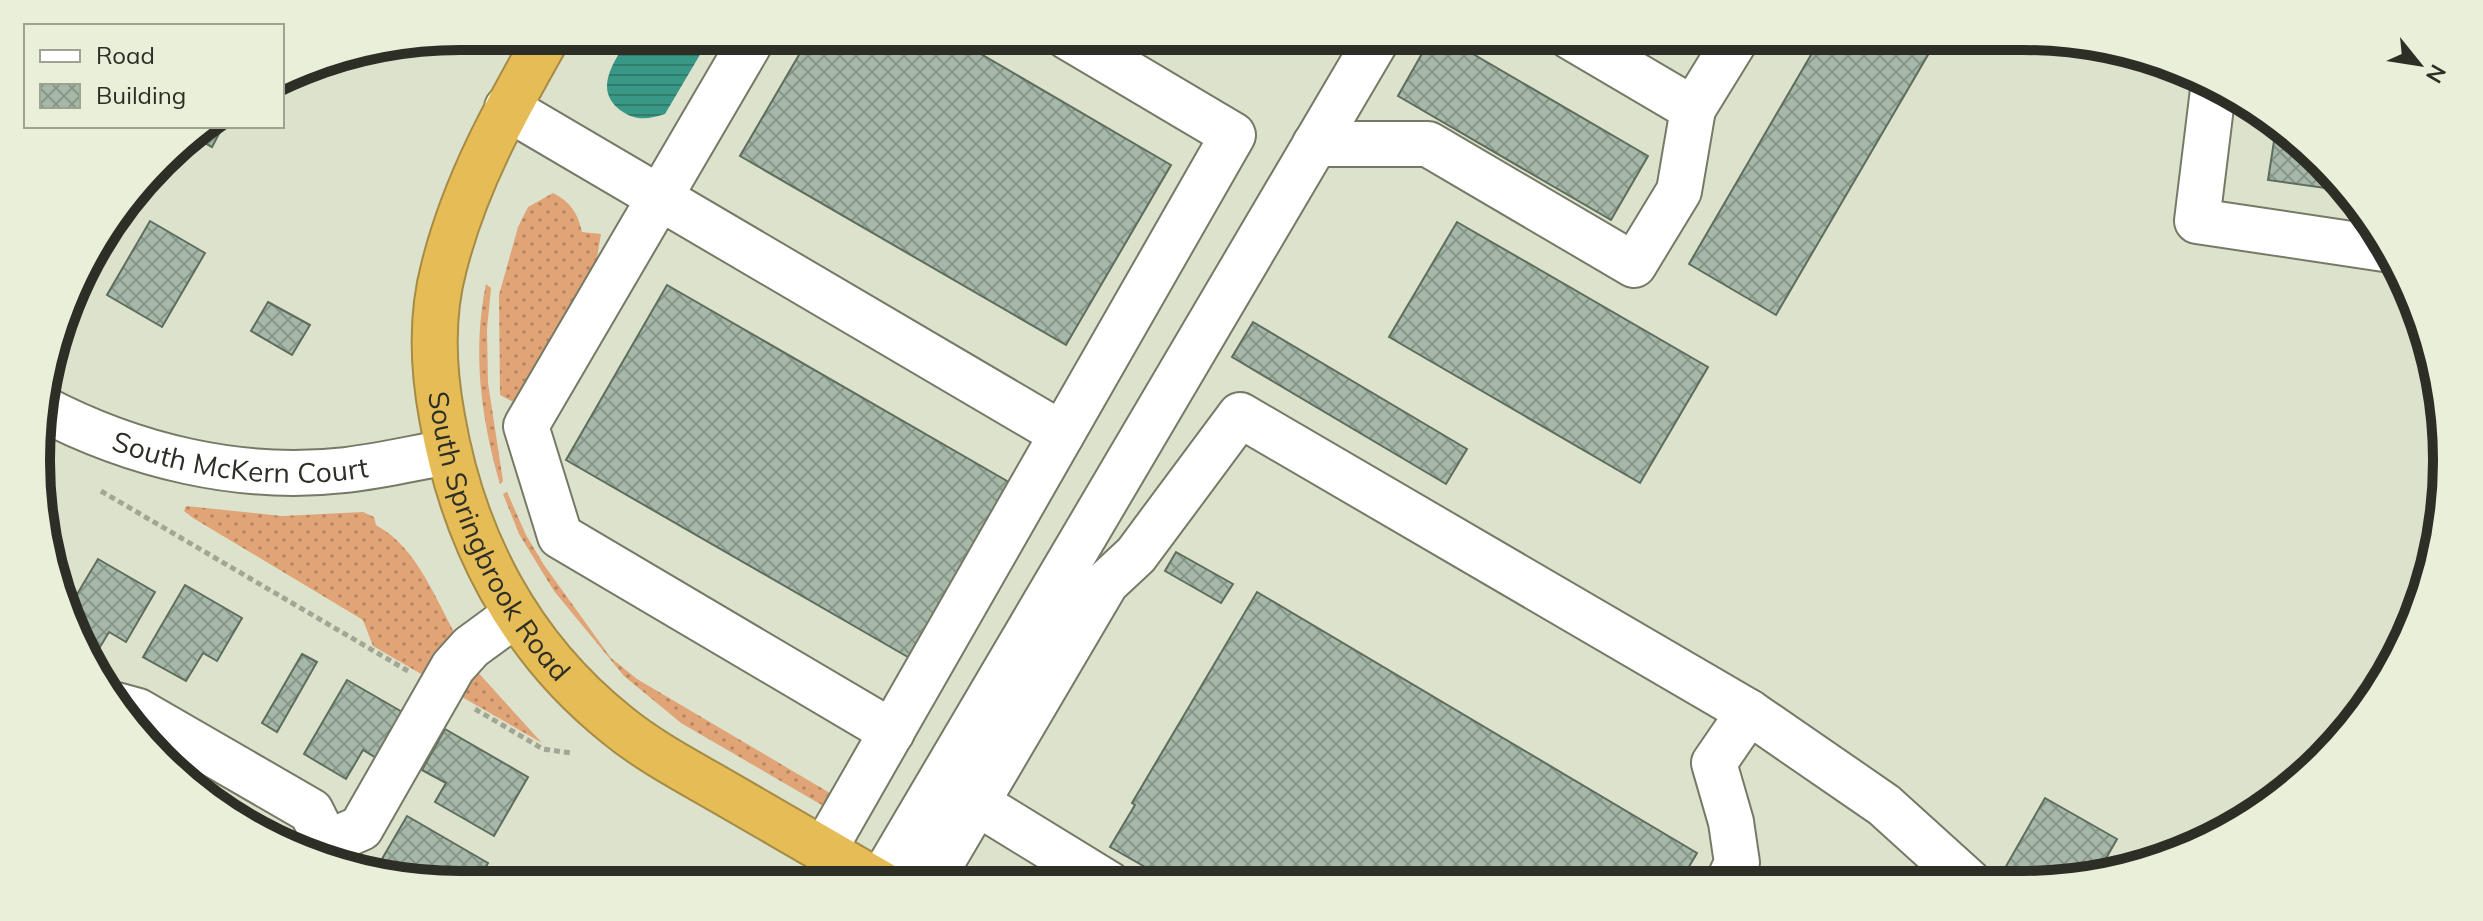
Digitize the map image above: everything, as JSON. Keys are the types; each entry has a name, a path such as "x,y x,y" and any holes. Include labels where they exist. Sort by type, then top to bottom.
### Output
{"highway":[{"name":"South Springbrook Road","path":"540,50 481,160 465,198 443,270 435,342 437,387 448,452 464,509 488,565 516,614 559,671 620,728 700,779 860,871"}],"street":[{"path":"746,50 526,426 560,536 892,732"},
{"path":"824,850 1233,135 1090,50"},
{"path":"888,871 1371,50"},
{"path":"1593,50 1693,109"},
{"path":"1315,144 1428,144 1634,265 1679,191 1693,109 1729,50"},
{"path":"2212,96 2197,221 2373,247"},
{"path":"507,108 1062,434"},
{"name":"South McKern Court","path":"53,414 85,431 166,458 268,473 345,470 448,452"},
{"path":"937,871 1106,583 1136,555 1240,415 1749,712 1884,805 1957,871"},
{"path":"327,848 361,828 453,667 471,647 516,614"},
{"path":"135,710 311,811 324,847"},
{"path":"1733,871 1737,863 1731,822 1714,763 1749,712"},
{"path":"977,803 1088,871"}],"path":[{"path":"101,491 413,673"},
{"path":"464,703 543,749 571,753"}],"shaded area":[{"path":"553,193 573,209 582,232 601,234 597,258 517,404 500,395 499,295 518,227 528,207"},
{"path":"486,284 491,288 487,329 488,383 503,481 500,484 488,435 479,360"},
{"path":"507,492 526,535 544,565 611,658 637,679 835,796 827,808 681,723 624,676 554,591 519,534 503,494"},
{"path":"186,506 282,516 363,512 374,517 376,525 391,535 414,561 458,639 428,678 373,646 363,620 193,518 184,511"},
{"path":"475,669 542,743 455,693"}],"water":[{"path":"621,50 703,50 665,114 648,118 633,117 623,112 608,94 609,75"}],"building":[{"path":"802,50 974,50 1171,165 1066,345 740,156"},
{"path":"1424,50 1466,50 1648,156 1611,220 1398,96"},
{"path":"1814,50 1931,50 1776,315 1689,264"},
{"path":"222,128 212,147 203,142"},
{"path":"2275,137 2330,189 2268,180"},
{"path":"150,221 205,253 162,327 107,295"},
{"path":"1457,222 1708,367 1640,483 1389,337"},
{"path":"667,285 1014,485 913,660 566,460"},
{"path":"268,302 310,325 292,355 251,331"},
{"path":"1253,322 1467,449 1446,484 1232,357"},
{"path":"1176,552 1233,584 1221,603 1165,571"},
{"path":"98,559 155,592 126,642 109,632 97,652 74,599"},
{"path":"185,585 242,618 217,661 203,653 186,681 143,657"},
{"path":"1257,592 1697,853 1686,871 1162,871 1157,868 1152,871 1110,847 1135,805 1132,803"},
{"path":"302,654 317,662 277,732 262,723"},
{"path":"347,680 404,713 378,759 363,750 346,779 304,754"},
{"path":"445,729 528,777 494,836 435,802 446,783 422,770"},
{"path":"2045,798 2117,839 2103,863 2049,870 2010,871 2005,868"},
{"path":"407,816 488,863 483,871 460,871 391,865 382,859"}]}
